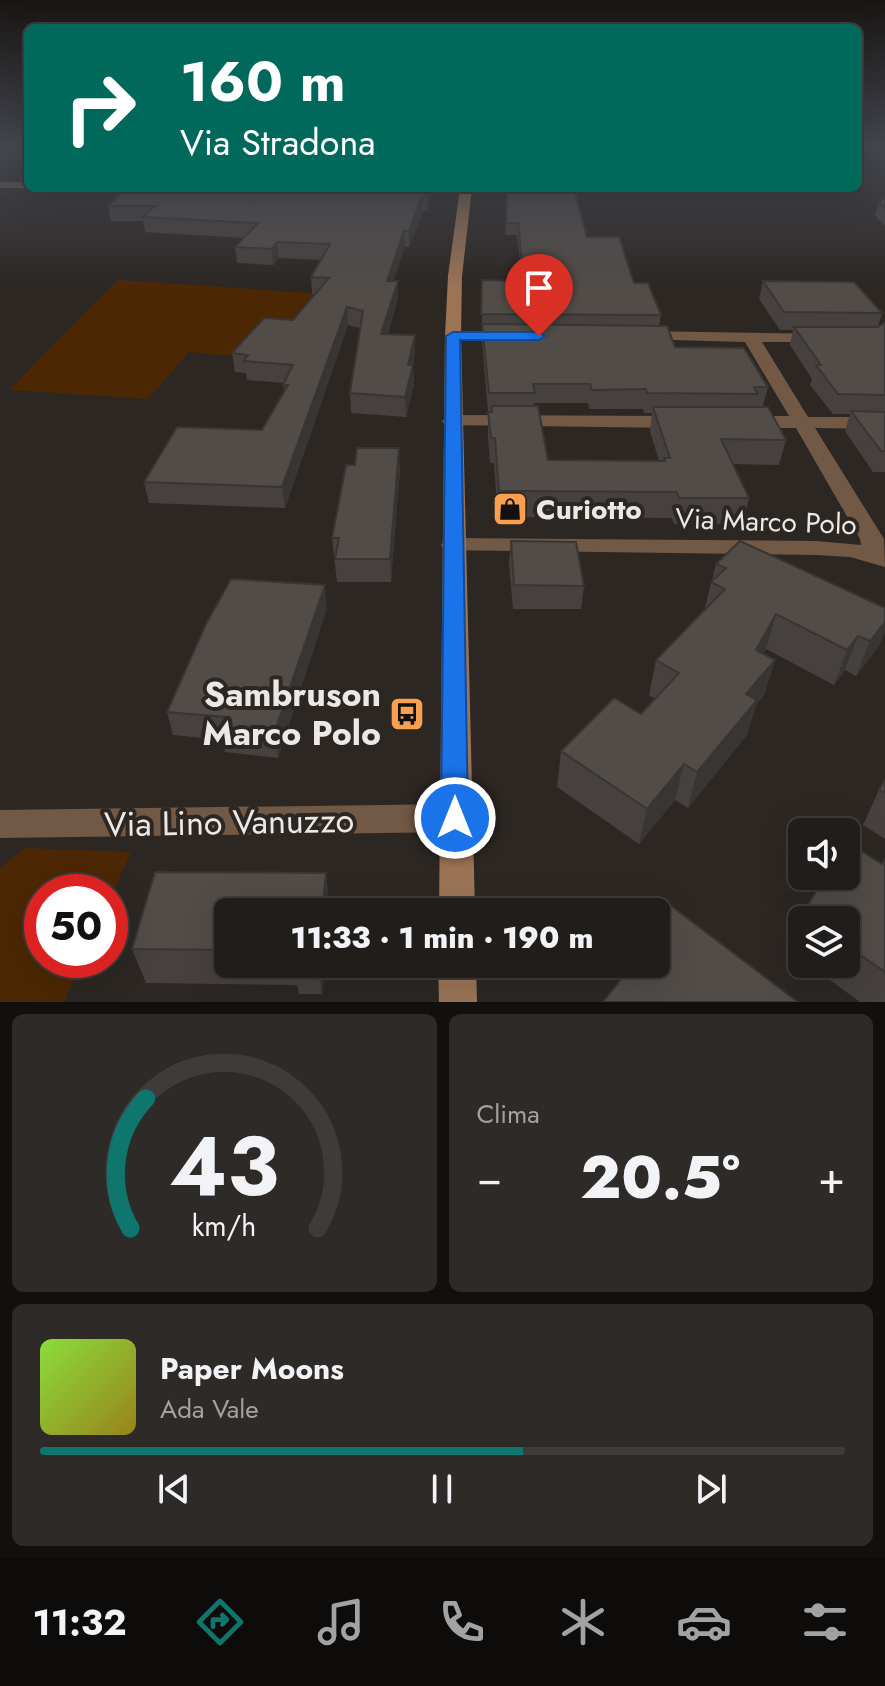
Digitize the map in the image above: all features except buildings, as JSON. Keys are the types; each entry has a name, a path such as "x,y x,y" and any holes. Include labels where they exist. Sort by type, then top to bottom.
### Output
{"main road":[{"path":"457,898 453,336 455,276 465,196"},
{"path":"457,978 458,1002"}],"street":[{"path":"453,336 527,336"},
{"path":"621,336 842,337"},
{"path":"750,336 872,539 879,557"},
{"path":"452,421 695,422"},
{"path":"726,422 885,423"},
{"name":"Via Marco Polo","path":"453,545 816,548 879,557"},
{"name":"Via Lino Vanuzzo","path":"1,827 455,818"}],"shaded area":[{"path":"118,280 355,296 243,357 189,352 148,399 9,390"},
{"path":"25,848 131,852 121,874 24,874 24,978 75,978 64,1002 0,1002 0,868"}],"place":[{"name":"Curiotto","path":"510,509"},
{"name":"Sambruson Marco Polo","path":"407,714"}],"route":[{"path":"455,818 453,336 539,336"}]}
